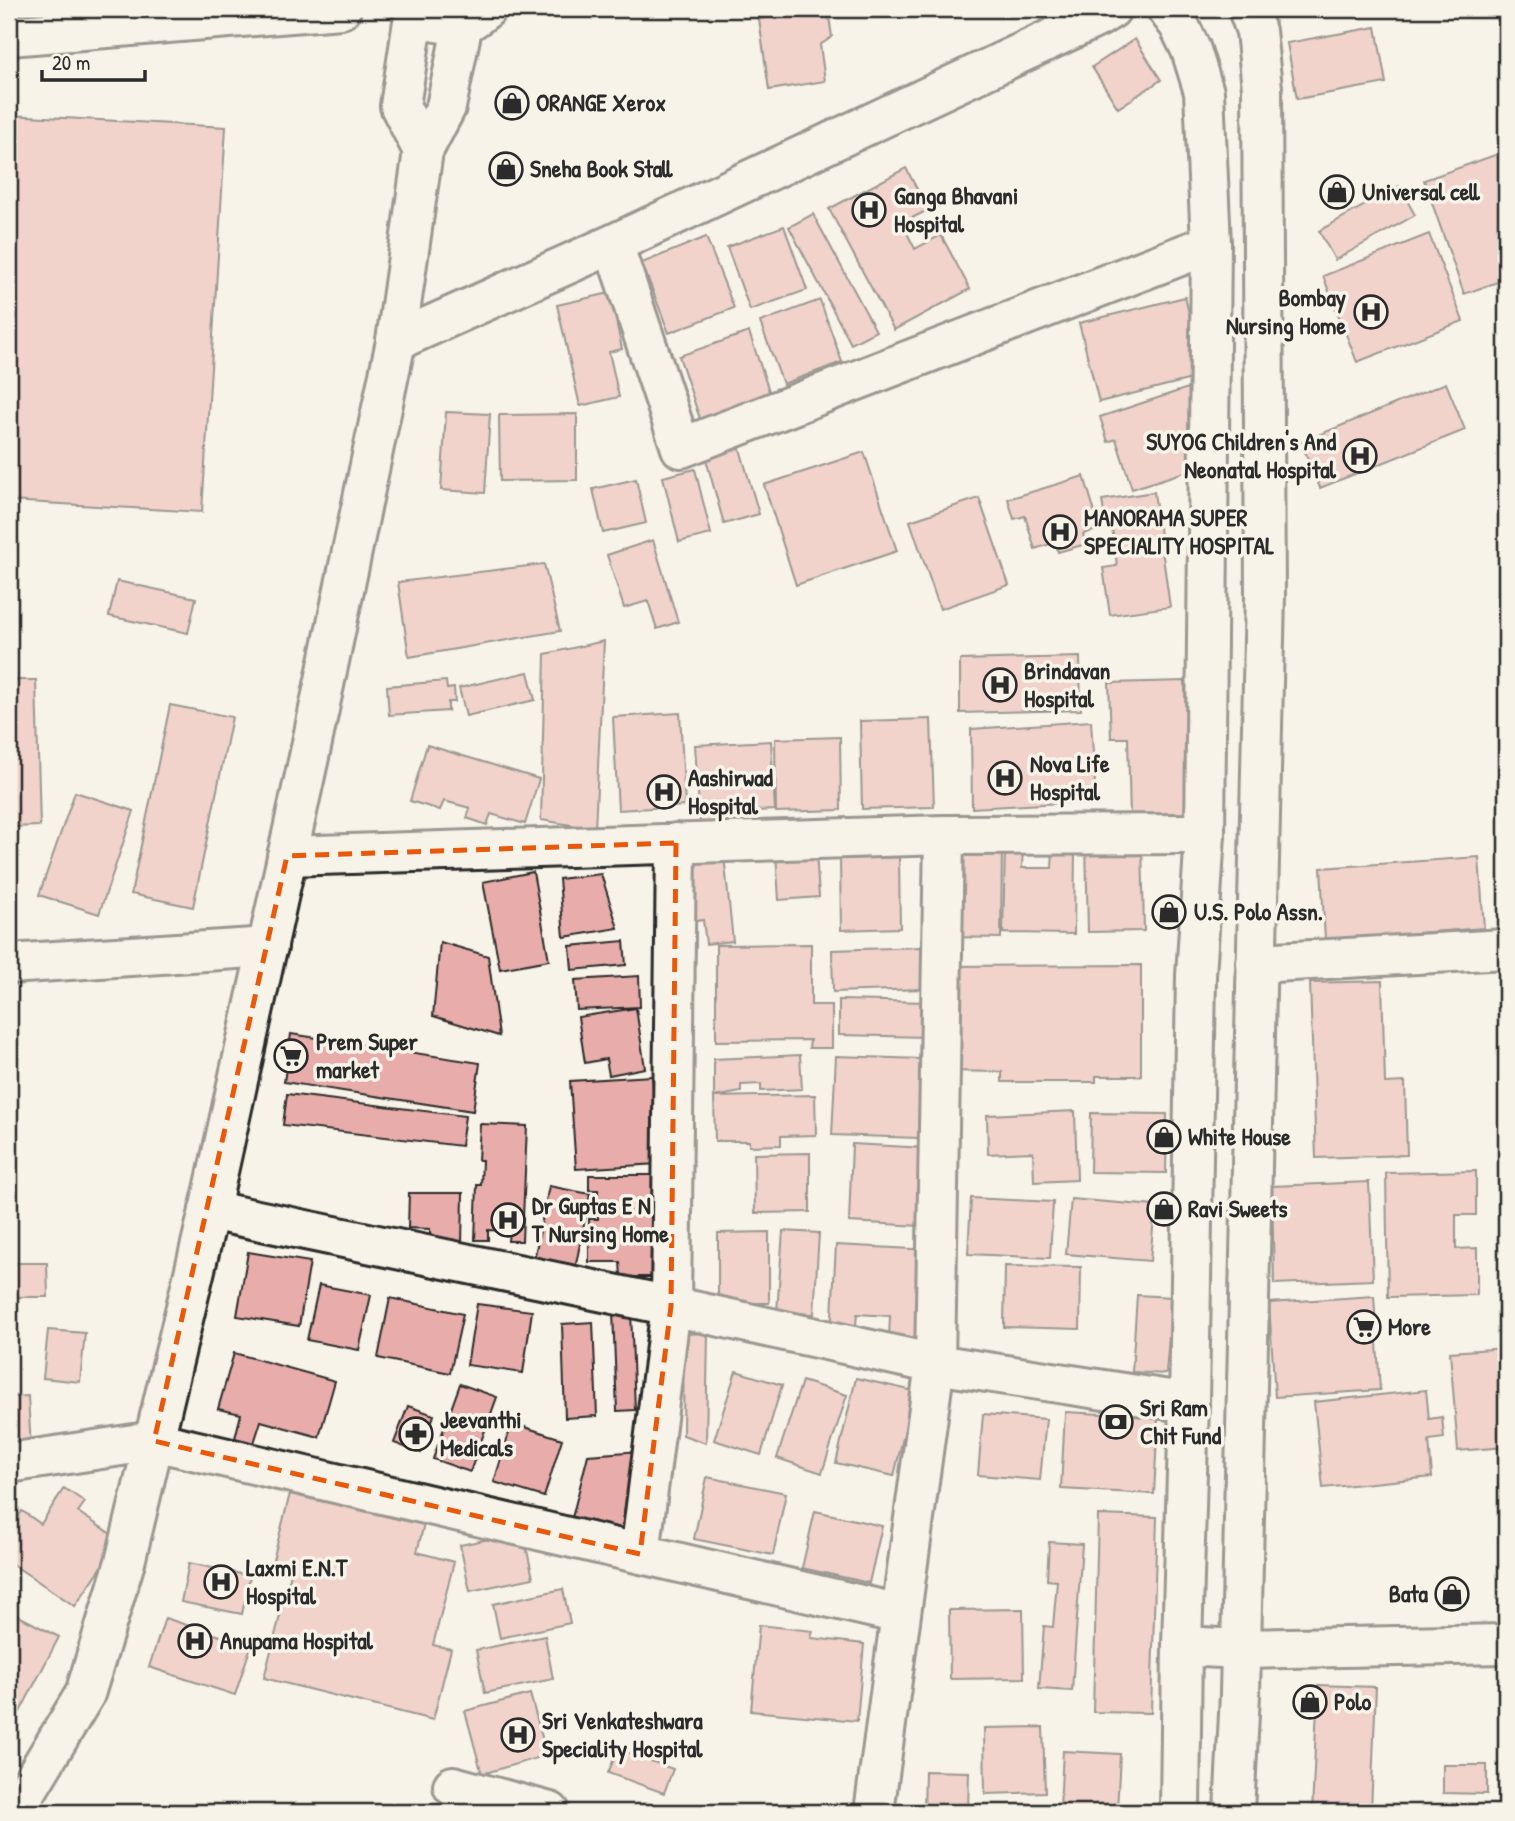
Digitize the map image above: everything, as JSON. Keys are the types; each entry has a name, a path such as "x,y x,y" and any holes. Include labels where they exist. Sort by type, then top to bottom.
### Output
{"main road":[{"path":"9,36 341,9"},
{"path":"414,9 421,16 447,24 475,16"},
{"path":"414,9 400,106 423,151"},
{"path":"396,341 613,244 1111,9"},
{"path":"1167,9 1191,50 1204,92 1211,244 1205,834 1196,976 1181,1812"},
{"path":"1234,1812 1241,1649 1265,595 1262,102 1256,31 1248,9"},
{"path":"14,1812 85,1694 125,1562 268,947 396,341 423,151 446,107 475,16"},
{"path":"613,244 681,448 1211,244"},
{"path":"287,856 944,835 1205,834"},
{"path":"874,1812 935,1364 944,835"},
{"path":"640,1554 671,1306 676,843"},
{"path":"9,964 268,947"},
{"path":"1256,963 1506,949"},
{"path":"209,1210 935,1364 1189,1403"},
{"path":"9,1463 154,1441 900,1614"},
{"path":"1182,1646 1241,1649 1506,1644"},
{"path":"453,1786 550,1812"}],"highlighted area":[{"path":"676,843 671,1306 640,1554 154,1441 287,856"}],"building":[{"path":"828,9 832,37 820,45 825,81 769,90 759,19"},
{"path":"1376,27 1386,83 1297,99 1287,43"},
{"path":"1135,39 1161,80 1118,108 1092,67"},
{"path":"9,115 226,127 202,512 9,501"},
{"path":"1498,154 1506,177 1506,279 1464,294 1424,180"},
{"path":"906,168 928,210 902,223 915,249 941,235 970,289 894,330 829,209"},
{"path":"1399,186 1415,215 1335,260 1319,231"},
{"path":"813,214 876,331 851,344 789,227"},
{"path":"784,226 807,290 750,310 727,247"},
{"path":"1429,234 1463,321 1357,362 1323,276"},
{"path":"706,237 734,308 669,333 642,263"},
{"path":"610,293 622,349 609,352 619,397 580,406 557,305"},
{"path":"1185,297 1204,376 1099,402 1079,323"},
{"path":"820,300 842,362 783,384 760,322"},
{"path":"749,332 772,400 702,425 679,356"},
{"path":"1446,383 1465,430 1320,488 1301,442"},
{"path":"1188,388 1194,408 1191,470 1132,489 1116,439 1108,442 1100,417"},
{"path":"446,412 490,414 485,493 441,490"},
{"path":"577,414 577,480 500,481 499,415"},
{"path":"738,442 759,514 724,524 704,452"},
{"path":"864,452 897,551 796,585 764,485"},
{"path":"695,469 711,534 679,542 663,477"},
{"path":"1084,476 1100,529 1083,534 1086,544 1058,552 1056,542 1035,549 1025,516 1014,519 1008,499"},
{"path":"636,479 646,523 603,533 593,489"},
{"path":"1154,492 1170,607 1110,615 1103,568 1117,566 1111,520 1105,521 1102,500"},
{"path":"979,498 1009,585 940,609 910,521"},
{"path":"653,540 678,622 657,629 648,601 624,608 607,555"},
{"path":"544,564 560,631 409,657 398,582"},
{"path":"117,581 196,598 188,633 109,616"},
{"path":"604,641 595,829 541,820 545,654"},
{"path":"1080,657 1081,710 960,713 960,660"},
{"path":"528,672 535,700 466,716 459,688"},
{"path":"9,680 36,680 40,826 9,827"},
{"path":"446,681 447,689 454,688 455,702 448,702 448,711 389,715 387,686"},
{"path":"1185,681 1188,816 1130,818 1128,738 1111,738 1109,683"},
{"path":"170,705 232,717 193,907 131,894"},
{"path":"680,713 685,806 618,810 613,717"},
{"path":"931,719 934,807 862,809 860,721"},
{"path":"1091,721 1096,801 972,808 971,729"},
{"path":"840,737 841,810 776,812 775,739"},
{"path":"771,741 775,810 731,812 732,822 700,824 695,745"},
{"path":"427,745 539,779 525,824 491,814 487,825 467,818 470,808 444,801 440,810 410,801"},
{"path":"75,792 134,811 99,914 39,895"},
{"path":"1142,843 1144,931 1088,932 1086,844"},
{"path":"964,847 1002,848 1001,938 951,937 960,868 964,868"},
{"path":"1005,848 1023,848 1022,868 1052,868 1053,848 1075,848 1074,934 1003,933"},
{"path":"816,851 819,897 779,900 776,854"},
{"path":"724,855 733,941 706,944 703,920 690,922 684,860"},
{"path":"899,857 900,928 841,930 840,859"},
{"path":"1479,857 1484,928 1325,940 1321,868"},
{"path":"533,872 549,960 500,969 483,882"},
{"path":"601,874 618,928 564,937 559,879"},
{"path":"624,941 626,965 572,970 570,946"},
{"path":"440,942 488,956 499,1036 433,1016"},
{"path":"811,944 811,1005 832,1005 832,1048 809,1048 810,1040 716,1041 716,945"},
{"path":"923,947 924,989 833,992 832,950"},
{"path":"1141,965 1141,1076 1096,1076 1096,1082 1002,1082 1002,1072 946,1071 947,966"},
{"path":"639,976 640,1007 577,1010 575,980"},
{"path":"1382,981 1385,1083 1405,1082 1407,1155 1316,1158 1310,983"},
{"path":"839,1000 928,1002 928,1037 839,1035"},
{"path":"636,1008 645,1068 609,1075 606,1059 585,1063 578,1017"},
{"path":"291,1034 480,1063 473,1111 284,1082"},
{"path":"800,1055 802,1089 761,1091 761,1084 741,1085 741,1092 714,1097 714,1059"},
{"path":"836,1056 921,1059 920,1075 932,1076 931,1104 919,1104 918,1138 832,1135"},
{"path":"652,1076 658,1164 576,1169 570,1081"},
{"path":"287,1094 465,1116 461,1146 283,1125"},
{"path":"815,1095 816,1135 781,1136 781,1145 749,1146 749,1141 715,1141 714,1097"},
{"path":"1075,1111 1077,1180 1034,1182 1033,1152 988,1154 987,1115"},
{"path":"1091,1113 1167,1114 1166,1173 1090,1172"},
{"path":"480,1124 527,1126 522,1241 508,1241 509,1231 488,1230 488,1240 475,1240 477,1185 481,1185 482,1160 478,1160"},
{"path":"852,1144 926,1148 921,1226 849,1222"},
{"path":"810,1153 810,1212 755,1213 754,1154"},
{"path":"1476,1171 1476,1215 1456,1215 1456,1249 1477,1248 1477,1295 1388,1297 1386,1173"},
{"path":"589,1175 664,1175 663,1277 621,1277 620,1262 589,1262 589,1219 598,1219 598,1190 589,1190"},
{"path":"1369,1182 1373,1280 1274,1284 1272,1186"},
{"path":"549,1186 590,1194 574,1274 533,1265"},
{"path":"409,1193 463,1193 462,1246 430,1245 430,1229 408,1228"},
{"path":"971,1198 1053,1202 1050,1258 968,1254"},
{"path":"1071,1199 1155,1206 1150,1261 1066,1254"},
{"path":"783,1231 819,1233 814,1314 777,1312"},
{"path":"769,1232 769,1303 718,1303 718,1233"},
{"path":"836,1245 932,1250 927,1339 889,1337 890,1316 857,1314 855,1335 831,1334"},
{"path":"248,1252 310,1262 299,1326 237,1316"},
{"path":"9,1263 47,1263 48,1297 9,1297"},
{"path":"1005,1266 1081,1267 1080,1329 1004,1327"},
{"path":"319,1285 371,1295 359,1350 307,1340"},
{"path":"1137,1295 1172,1297 1166,1374 1132,1372"},
{"path":"1374,1296 1380,1390 1275,1397 1269,1303"},
{"path":"390,1298 463,1314 450,1373 378,1358"},
{"path":"477,1304 532,1311 523,1373 467,1365"},
{"path":"613,1312 631,1312 635,1410 617,1411"},
{"path":"593,1322 597,1416 565,1418 562,1324"},
{"path":"48,1330 85,1333 80,1382 43,1378"},
{"path":"708,1333 706,1443 683,1435 684,1334"},
{"path":"1506,1348 1506,1447 1458,1451 1450,1352"},
{"path":"234,1353 335,1381 319,1437 261,1421 254,1443 235,1438 241,1414 218,1409"},
{"path":"736,1371 782,1385 761,1455 714,1440"},
{"path":"856,1378 914,1391 894,1476 836,1463"},
{"path":"802,1381 847,1395 822,1473 777,1458"},
{"path":"460,1384 497,1397 470,1472 433,1459"},
{"path":"1426,1390 1429,1419 1442,1417 1444,1438 1429,1440 1432,1477 1323,1488 1314,1402"},
{"path":"28,1396 31,1449 9,1450 9,1397"},
{"path":"408,1406 434,1415 421,1453 394,1443"},
{"path":"1065,1412 1158,1417 1154,1494 1061,1489"},
{"path":"983,1414 1046,1419 1040,1480 978,1475"},
{"path":"512,1423 562,1439 544,1497 494,1482"},
{"path":"640,1451 630,1533 572,1518 588,1455"},
{"path":"707,1477 786,1493 773,1555 694,1539"},
{"path":"293,1482 426,1516 417,1552 454,1562 433,1645 451,1649 433,1720 264,1678 291,1573 271,1568"},
{"path":"64,1488 85,1502 78,1512 120,1540 75,1606 9,1562 9,1523 13,1525 22,1511 41,1524"},
{"path":"815,1511 882,1526 869,1583 802,1568"},
{"path":"1098,1515 1157,1517 1151,1713 1093,1712"},
{"path":"523,1532 533,1578 470,1591 460,1545"},
{"path":"1049,1542 1082,1544 1072,1691 1039,1689 1044,1626 1053,1627 1057,1581 1047,1580"},
{"path":"189,1563 250,1576 242,1614 181,1602"},
{"path":"563,1589 570,1623 500,1638 493,1604"},
{"path":"1023,1609 1024,1678 950,1679 949,1610"},
{"path":"9,1611 59,1637 20,1712 9,1706"},
{"path":"165,1618 251,1646 235,1695 149,1667"},
{"path":"759,1625 813,1631 811,1638 864,1644 857,1721 751,1711"},
{"path":"545,1636 553,1679 485,1693 476,1650"},
{"path":"1318,1685 1376,1687 1371,1812 1312,1812"},
{"path":"530,1694 547,1755 482,1774 465,1711"},
{"path":"1043,1727 1045,1792 985,1794 984,1728"},
{"path":"618,1749 673,1769 664,1793 608,1773"},
{"path":"1063,1751 1120,1754 1117,1811 1060,1808"},
{"path":"1499,1762 1506,1762 1506,1798 1499,1798"},
{"path":"1443,1765 1487,1765 1487,1794 1443,1793"},
{"path":"925,1771 969,1772 968,1812 924,1812"}],"place":[{"name":"ORANGE Xerox","path":"512,103"},
{"name":"Sneha Book Stall","path":"506,169"},
{"name":"Universal cell","path":"1337,192"},
{"name":"Ganga Bhavani Hospital","path":"869,210"},
{"name":"Bombay Nursing Home","path":"1371,312"},
{"name":"SUYOG Children's And Neonatal Hospital","path":"1360,456"},
{"name":"MANORAMA SUPER SPECIALITY HOSPITAL","path":"1060,532"},
{"name":"Brindavan Hospital","path":"1000,685"},
{"name":"Nova Life Hospital","path":"1005,778"},
{"name":"Aashirwad Hospital","path":"664,792"},
{"name":"U.S. Polo Assn.","path":"1169,912"},
{"name":"Prem Super market","path":"291,1056"},
{"name":"White House","path":"1164,1137"},
{"name":"Ravi Sweets","path":"1164,1209"},
{"name":"Dr Guptas E N T Nursing Home","path":"508,1220"},
{"name":"More","path":"1364,1327"},
{"name":"Sri Ram Chit Fund","path":"1116,1422"},
{"name":"Jeevanthi Medicals","path":"416,1434"},
{"name":"Laxmi E.N.T Hospital","path":"221,1582"},
{"name":"Bata","path":"1452,1594"},
{"name":"Anupama Hospital","path":"195,1641"},
{"name":"Polo","path":"1310,1702"},
{"name":"Sri Venkateshwara Speciality Hospital","path":"518,1735"}]}
